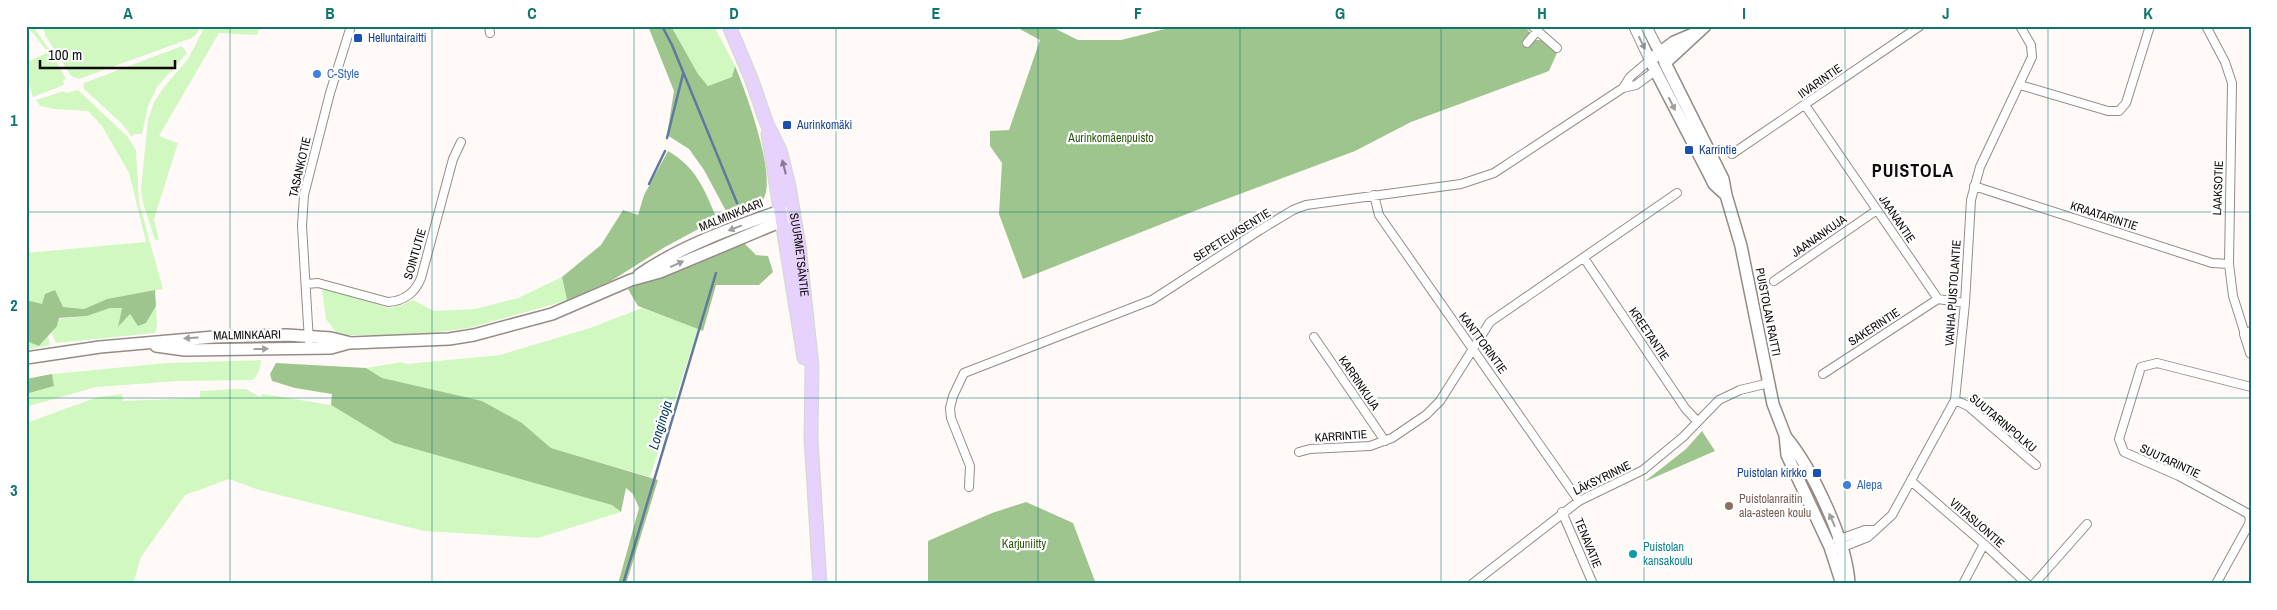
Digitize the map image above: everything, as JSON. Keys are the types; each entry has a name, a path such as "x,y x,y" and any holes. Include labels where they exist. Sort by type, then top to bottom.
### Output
{"main road":[{"name":"SUURMETSÄNTIE","path":"729,26 751,78 767,124 780,150 794,212 812,366 811,439 820,584"},
{"path":"1653,65 1660,52 1674,42 1701,29"},
{"path":"1665,63 1701,29"},
{"name":"PUISTOLAN RAITTI","path":"1665,63 1723,179 1741,246 1773,404 1785,435 1787,454 1830,546 1842,584"},
{"name":"PUISTOLAN RAITTI","path":"1653,65 1714,184 1726,195"},
{"name":"SUURMETSÄNTIE","path":"767,124 811,390"},
{"name":"MALMINKAARI","path":"26,358 176,339 214,337 309,336 352,342 449,339 474,335 552,314 631,280 655,264 716,235 794,212"},
{"name":"MALMINKAARI","path":"142,344 185,350 331,348 352,342"},
{"name":"PUISTOLAN RAITTI","path":"1785,435 1797,450 1841,542 1849,584"}],"street":[{"name":"TASANKOTIE","path":"310,348 302,226 304,195 330,93 352,26"},
{"path":"1634,26 1653,65 1665,63"},
{"name":"PUISTOLAN RAITTI","path":"1646,26 1665,63"},
{"name":"IIVARINTIE","path":"1732,154 1920,26"},
{"name":"VANHA PUISTOLANTIE","path":"1830,546 1868,537 1892,515 1955,400 1965,303 1971,200 1980,167 2032,57 2032,46 2020,26"},
{"path":"2020,85 2108,111 2118,111 2126,103 2150,26"},
{"name":"LAAKSOTIE","path":"2206,26 2225,62 2232,86 2228,264 2233,296 2248,333 2251,353"},
{"path":"1527,43 1534,29 1557,48"},
{"name":"SEPETEUKSENTIE","path":"1623,88 1630,77 1653,65"},
{"name":"SEPETEUKSENTIE","path":"968,487 970,466 951,418 950,408 952,396 964,373 1152,300 1294,210 1319,202 1461,184 1494,173 1623,88 1636,85 1653,65"},
{"name":"JAANANTIE","path":"1805,105 1938,299"},
{"name":"SOINTUTIE","path":"307,284 318,283 388,302 397,302 412,293 421,278 453,159 461,142"},
{"name":"KRAATARINTIE","path":"1974,186 2212,263 2228,264"},
{"name":"KARRINTIE","path":"1299,452 1310,449 1370,446 1385,441 1435,407 1490,322 1677,193"},
{"name":"KANTTORINTIE","path":"1374,195 1380,215 1579,501"},
{"name":"JAANANKUJA","path":"1774,281 1878,210"},
{"name":"KREETANTIE","path":"1584,258 1685,408 1697,421"},
{"path":"1938,299 1965,303"},
{"name":"SAKERINTIE","path":"1823,374 1938,299"},
{"name":"KARRINKUJA","path":"1314,337 1385,441"},
{"name":"SUUTARINTIE","path":"2250,518 2247,513 2179,476 2124,452 2120,439 2142,367 2157,363 2251,387"},
{"name":"LÄKSYRINNE","path":"1472,584 1562,512 1579,501 1642,470 1683,437 1719,400 1729,394 1769,383"},
{"name":"SUUTARINPOLKU","path":"1955,400 1968,406 2036,464"},
{"name":"VIITASUONTIE","path":"1911,481 1984,544 2026,584"},
{"name":"TENAVATIE","path":"1562,512 1593,584"},
{"path":"2216,584 2249,524 2250,518"},
{"path":"2034,584 2087,524"},
{"path":"1962,584 1984,544"}],"green space":[{"path":"27,26 33,26 51,52 66,79 63,80 64,85 33,97 26,73 26,63 48,52"},
{"path":"40,26 201,26 195,36 189,39 79,79 71,76"},
{"path":"205,26 260,26 257,35 219,33 159,136 178,143 154,219 159,240 155,240 143,203 141,188 148,120 154,102 188,59"},
{"path":"648,26 671,26 698,74 708,86 732,77 735,66 753,114 764,158 767,178 766,193 757,205 726,211 704,170 689,149 667,135 674,91"},
{"path":"671,26 714,26 735,66 732,77 708,86 698,74"},
{"name":"Aurinkomäenpuisto","path":"1014,26 1050,26 1078,40 1121,40 1177,26 1525,26 1530,33 1523,42 1527,47 1534,40 1542,40 1557,53 1549,71 1411,122 1355,151 1197,210 1023,279 999,214 1002,163 990,146 990,131 1009,130 1040,40"},
{"path":"182,46 187,53 157,87 148,106 142,134 134,134 132,137 121,123 83,88 84,83"},
{"path":"78,90 127,136 136,150 139,202 163,289 107,299 84,309 35,304 26,300 26,253 146,242 129,173 102,126 88,111 40,106 36,100 64,91 66,93"},
{"path":"668,151 686,165 699,180 717,219 665,247 611,281 567,300 562,277 601,245 623,210 638,215 644,195"},
{"path":"742,241 756,255 768,256 773,272 759,285 716,285 703,331 638,306 628,289"},
{"path":"562,277 567,300 469,328 416,335 338,335 326,319 322,290 329,289 388,308 413,300 434,311 475,309 518,298"},
{"path":"55,290 63,307 84,309 107,299 155,290 156,306 146,323 138,326 130,314 118,327 122,308 110,308 87,316 59,318 57,326 39,346 26,341 26,300 42,304 45,294"},
{"path":"156,306 157,327 155,333 56,343 51,332 59,319 87,316 110,308 122,308 118,327 130,314 138,325 146,323"},
{"path":"642,308 698,329 650,477 551,448 522,423 382,378 366,368 401,362 407,364 500,355 590,328"},
{"path":"48,336 50,345 26,350 26,341 39,346"},
{"path":"261,360 259,372 252,380 179,381 96,387 26,407 26,394 54,386 52,374 167,363"},
{"path":"276,363 366,368 382,378 482,401 522,423 551,448 658,480 626,584 618,584 639,508 633,494 626,488 621,512 612,505 394,443 331,405 332,394 295,388 272,381 270,374"},
{"path":"52,374 54,386 26,394 26,379"},
{"path":"246,389 260,397 263,394 331,405 394,443 613,505 621,512 538,538 424,531 259,490 229,479 185,495 141,557 133,584 26,584 26,423 98,397 122,394 123,401 200,398 200,391"},
{"path":"1702,431 1715,451 1644,482 1686,449"},
{"name":"Karjuniitty","path":"1026,502 1073,523 1096,584 928,584 928,541 992,513"}],"waterway":[{"name":"Longinoja","path":"662,26 672,45 737,203"},
{"path":"26,43 28,47"},
{"path":"667,138 683,74"},
{"path":"649,184 665,151"},
{"name":"Longinoja","path":"623,584 716,273"}],"place":[{"name":"Helluntairaitti","path":"358,38"},
{"name":"C-Style","path":"317,74"},
{"name":"Aurinkomäki","path":"787,125"},
{"name":"Karrintie","path":"1689,150"},
{"name":"Puistolan kirkko","path":"1817,473"},
{"name":"Alepa","path":"1847,485"},
{"name":"Puistolanraitin ala-asteen koulu","path":"1729,506"},
{"name":"Puistolan kansakoulu","path":"1633,554"}],"district":[{"name":"PUISTOLA","path":"1913,170"}]}
